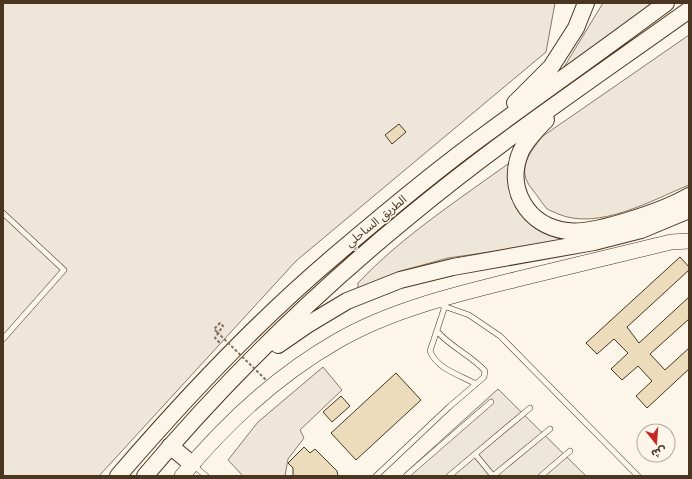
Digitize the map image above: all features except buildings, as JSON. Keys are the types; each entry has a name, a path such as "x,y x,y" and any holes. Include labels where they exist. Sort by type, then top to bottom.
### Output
{"highway":[{"path":"484,135 551,67 576,28 586,3"},
{"name":"الطريق الساحلي","path":"118,476 157,430 219,364 289,296 386,213 484,135 666,3"},
{"name":"الطريق الساحلي","path":"145,476 170,446 233,377 352,264 408,217 569,95 689,10"},
{"path":"569,95 535,132 522,150 516,170 517,190 522,204 534,218 550,227 568,231 591,230 636,218 680,202 689,196"},
{"path":"233,377 307,325 347,301 400,280 454,266 594,242 641,230 689,210"},
{"path":"170,446 187,470"}],"main road":[{"path":"187,470 241,414 268,390 315,355 365,327 487,287 671,242 689,241"}],"lane":[{"path":"3,213 64,270 3,340"},
{"path":"476,384 433,360 430,351 437,331 439,304 469,315 487,326 512,346 638,476"},
{"path":"376,476 484,377 485,371 479,364 443,338 437,331"},
{"path":"406,476 491,402"},
{"path":"449,476 530,408"},
{"path":"475,454 493,476 550,429"},
{"path":"541,476 570,451"},
{"path":"187,470 206,476"}],"path":[{"path":"215,338 223,326 220,323 214,329 217,332 266,380"}],"shaded area":[{"path":"3,3 555,3 546,52 296,261 99,476 3,476"},
{"path":"603,3 653,3 561,72"},
{"path":"689,35 689,185 625,212 591,219 574,218 558,214 547,209 527,182 525,175 526,162 529,155 543,136"},
{"path":"512,161 516,205 581,239 448,258 401,271 358,289 358,283 412,234"},
{"path":"323,367 342,390 300,430 304,438 288,459 285,476 243,476 228,460 258,422"},
{"path":"498,389 586,476 406,476 404,474"}]}
